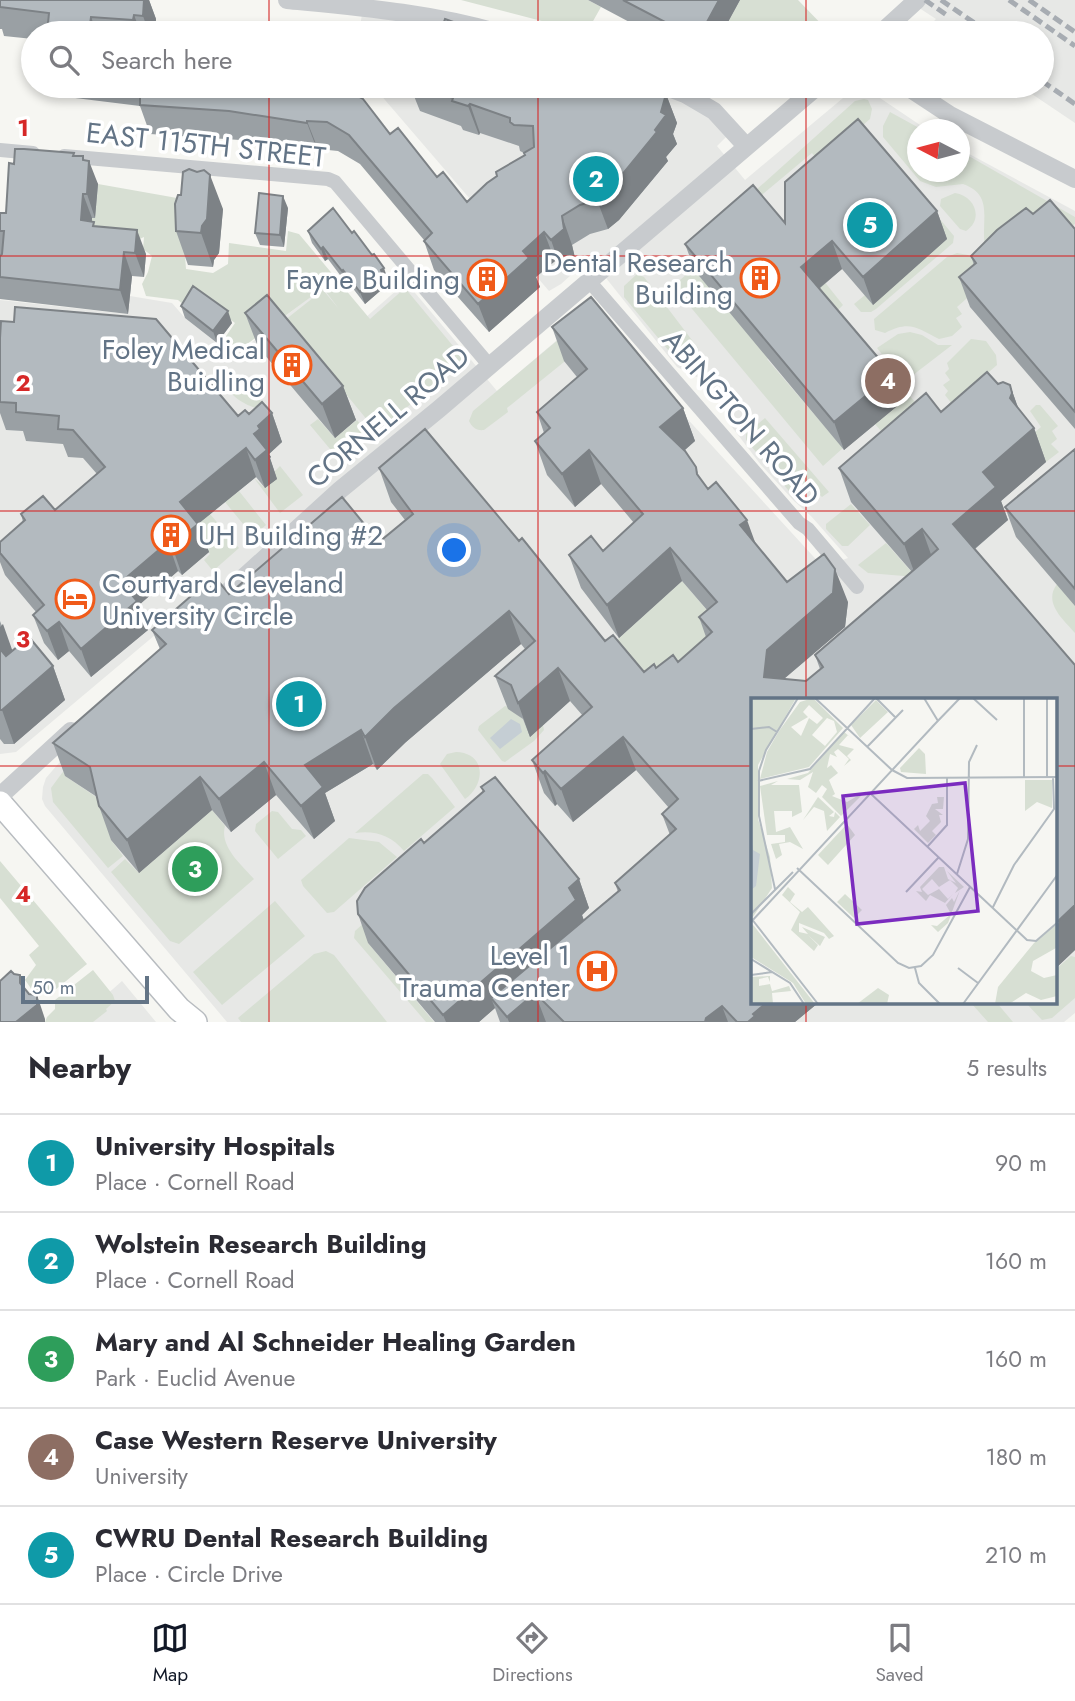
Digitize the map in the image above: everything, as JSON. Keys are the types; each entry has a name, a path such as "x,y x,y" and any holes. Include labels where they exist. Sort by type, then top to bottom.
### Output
{"main road":[{"path":"0,803 187,1018"}],"street":[{"path":"287,0 446,21"},
{"path":"894,21 911,6"},
{"path":"692,98 714,111 746,146"},
{"name":"CORNELL ROAD","path":"197,619 341,490 804,98"},
{"path":"923,98 940,110 1075,179"},
{"name":"EAST 115TH STREET","path":"0,150 328,179 335,182 489,365"},
{"name":"ABINGTON ROAD","path":"589,281 726,442 858,587"},
{"path":"0,796 87,716"}],"shaded area":[{"path":"461,0 588,0 601,7 593,21 542,21"},
{"path":"740,0 798,0 818,21 729,21"},
{"path":"907,0 1075,0 1075,123 1038,98 1054,98 1054,21 934,21 936,19"},
{"path":"363,8 434,21 361,21"},
{"path":"383,98 681,98 731,132 717,146 745,180 843,98 880,98 911,119 907,119 907,182 970,182 970,154 1075,211 1075,1013 1064,1022 227,1022 45,806 42,799 46,778 83,735 164,663 155,635 16,752 0,754 0,300 128,314 130,296 172,303 185,318 218,344 238,353 323,287 357,325 406,282 497,391 583,318 595,318 823,567 848,558 761,465 732,427 723,405 715,395 699,378 677,367 590,258 549,291"},
{"path":"868,100 872,109 870,119 824,159 816,158 812,153 720,230 716,226 855,101"},
{"path":"890,112 907,121 907,166 883,137 883,126"},
{"path":"970,157 1075,217 1075,224 1063,231 987,253 980,196 974,189 963,184 936,187 923,182 970,182"},
{"path":"98,184 194,201 184,242 186,269 213,273 228,264 229,243 286,251 288,231 299,234 370,319 405,288 463,358 405,409 377,429 285,320 323,290 339,309 323,288 239,350 222,342 235,323 196,293 185,306 178,300 146,296 142,284 152,256 143,249 144,237 126,245 90,244"},
{"path":"955,193 968,199 975,209 975,220 966,231 960,229 940,206 941,199"},
{"path":"919,194 954,236 953,243 876,309 861,312 854,304 865,295 873,305"},
{"path":"765,207 843,305 830,318 767,359 843,448 823,466 673,286"},
{"path":"957,253 968,255 976,262 974,292 957,307 962,314 956,318 962,327 952,336 939,339 907,326 885,333 875,330 874,319 947,257"},
{"path":"637,274 644,277 698,348 679,363 624,297 624,286"},
{"path":"583,319 595,337 484,430 473,427 469,421 473,411"},
{"path":"910,332 922,335 938,345 952,345 904,382 877,348 898,334"},
{"path":"971,339 986,341 996,355 997,365 952,404 945,395 948,391 943,385 950,380 945,373 949,369 947,363"},
{"path":"864,343 915,402 915,406 882,432 875,424"},
{"path":"224,377 244,382 252,390 263,404 259,409 247,405 232,394 225,383"},
{"path":"1040,405 1058,426 1052,431 1057,439 1051,444 1059,452 1046,462 1028,438 1041,427 1030,411"},
{"path":"765,418 829,492 822,497 813,488 802,498 794,497 746,440 746,434"},
{"path":"318,419 335,438 357,420 371,437 340,461 310,425"},
{"path":"280,466 303,495 280,513 254,478 265,488"},
{"path":"239,491 266,525 253,536 225,502"},
{"path":"161,496 210,514 239,548 213,571 204,560 210,554"},
{"path":"851,504 870,525 848,546 842,546 826,529 826,524"},
{"path":"886,543 916,577 868,573 858,565"},
{"path":"682,581 729,636 669,702 608,648"},
{"path":"1057,584 1075,605 1075,633 1053,604 1053,591"},
{"path":"173,672 65,776 102,801 111,840 123,856 108,868 53,802 51,788 62,773"},
{"path":"505,706 510,707 523,719 530,736 543,725 544,730 534,741 505,762 478,730 479,726"},
{"path":"511,719 520,724 522,732 500,749 490,738"},
{"path":"456,752 473,758 480,770 477,785 465,799 440,764 447,754"},
{"path":"423,774 432,778 455,807 404,851 394,841 382,835 355,833"},
{"path":"212,810 225,826 225,841 229,849 254,879 179,944 170,941 111,872 125,859 139,873"},
{"path":"272,811 278,812 292,829 301,830 306,836 278,859 255,831 256,824"},
{"path":"349,838 379,842 397,857 334,912 327,913 303,886 301,880"},
{"path":"0,861 87,964 50,994 35,994 25,980 36,965 29,955 39,946 0,898"},
{"path":"409,882 368,943 434,1022 426,1022 354,938 355,931"},
{"path":"275,901 305,936 222,1005 193,972"},
{"path":"326,951 334,955 387,1022 241,1022 238,1018 314,954"},
{"path":"1071,956 1075,957 1075,998 1052,1018 1042,1020 1027,1004 1058,1004 1058,967"},
{"path":"93,970 113,995 115,1001 107,1011 93,1022 45,1022 55,1009 55,1000"},
{"path":"122,981 156,1022 73,1022 113,989"},
{"path":"972,1004 998,1004 1013,1022 988,1022"}],"building":[{"path":"0,0 144,0 143,16 134,15 133,20 91,17 90,21 48,21 49,13 0,7"},
{"path":"623,0 719,0 708,21 663,21"},
{"path":"140,98 361,98 390,134 398,128 437,177 443,172 467,202 497,176 496,172 534,147 533,126 514,125 510,118 470,104 468,106 452,101 453,98 665,98 661,112 666,115 655,130 657,132 608,192 562,216 564,229 551,240 544,232 523,251 529,258 478,304 424,241 432,233 349,135 327,122 307,123 229,111 140,105"},
{"path":"858,119 907,176 907,182 912,182 937,211 863,277 832,241 801,267 892,374 834,422 685,244 753,185 785,223 785,182"},
{"path":"15,149 74,153 73,156 83,156 83,160 89,161 87,194 83,194 81,220 94,222 93,226 137,230 135,253 124,252 120,290 0,277 4,231 0,231 0,213 6,213 9,163 14,164"},
{"path":"189,169 197,172 204,170 210,175 207,219 201,233 176,231 175,204 178,195 181,195 183,172"},
{"path":"259,193 283,196 280,235 255,233"},
{"path":"1050,200 1075,229 1075,412 959,277 976,263 971,256 997,230 1026,208 1033,214"},
{"path":"333,208 384,268 382,273 360,292 308,231"},
{"path":"193,286 228,311 213,331 181,306"},
{"path":"267,295 343,386 322,404 245,313"},
{"path":"591,297 683,408 660,427 685,451 708,489 716,482 747,520 740,525 787,582 824,554 835,569 833,593 767,650 764,677 806,681 823,667 815,655 938,549 922,529 904,544 839,468 926,393 941,412 987,372 998,384 1003,382 1010,385 1010,398 1034,428 983,472 996,487 953,524 1075,665 1075,905 1058,921 1058,698 751,698 751,1004 765,1004 748,1022 737,1022 722,1006 706,1018 705,1022 564,1022 535,993 507,1017 491,998 620,890 615,883 676,829 662,814 678,799 623,737 561,789 545,771 543,773 532,760 592,707 558,668 518,703 511,685 495,676 535,641 509,611 394,708 365,737 361,730 305,765 323,787 301,806 264,762 219,799 200,777 127,840 99,806 90,767 53,743 166,644 152,630 214,576 229,594 342,497 379,542 413,514 379,468 425,429 519,541 522,538 605,641 613,635 644,672 654,664 656,668 673,655 678,662 712,632 699,617 717,602 670,548 607,605 569,555 591,536 603,551 643,514 589,450 562,474 535,441 550,428 537,412 587,369 552,327"},
{"path":"15,307 156,319 238,416 245,410 249,414 262,402 272,413 258,426 260,429 254,434 267,450 255,460 246,448 180,502 198,524 172,546 168,542 121,582 137,601 81,649 59,622 47,631 33,615 44,605 0,553 0,542 25,520 21,514 43,496 55,510 105,467 73,430 58,429 59,416 16,412 16,403 0,402 1,321 14,322"},
{"path":"1075,449 1075,589 1005,507"},
{"path":"29,637 53,666 0,710 0,649 6,656"},
{"path":"495,777 579,879 569,888 576,900 443,1015 358,914 357,901 365,888 421,839 424,843 484,791 481,787"},
{"path":"11,971 20,975 20,983 29,994 37,995 37,1005 16,1022 0,1022 0,981"}],"railway":[{"path":"925,0 948,16"},
{"path":"941,0 972,21"},
{"path":"1009,0 1039,21"},
{"path":"1029,0 1075,32"},
{"path":"1054,31 1075,46"},
{"path":"1054,89 1075,104"}],"place":[{"name":"Wolstein Research Building","path":"596,179"},
{"name":"CWRU Dental Research Building","path":"870,225"},
{"name":"Dental Research Building","path":"760,278"},
{"name":"Fayne Building","path":"487,279"},
{"name":"Foley Medical Buidling","path":"292,365"},
{"name":"Case Western Reserve University","path":"888,381"},
{"name":"UH Building #2","path":"171,535"},
{"name":"Courtyard Cleveland University Circle","path":"75,599"},
{"name":"University Hospitals","path":"299,704"},
{"name":"Mary and Al Schneider Healing Garden","path":"195,869"},
{"name":"Level 1 Trauma Center","path":"597,971"}]}
